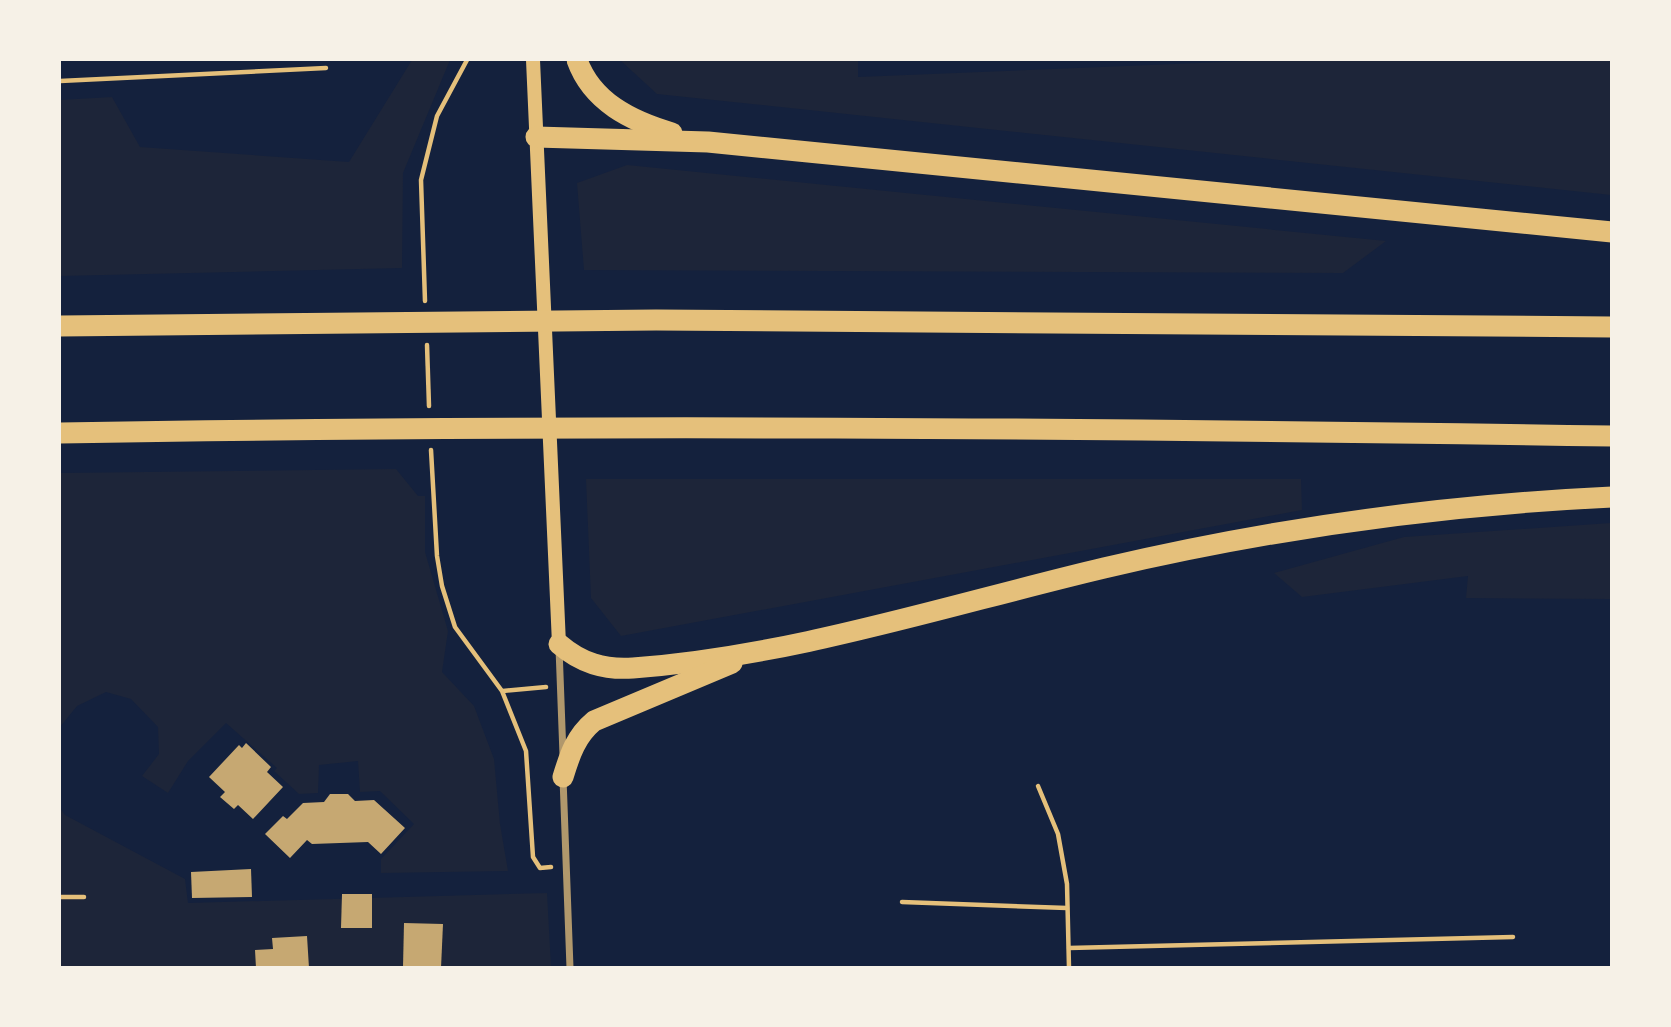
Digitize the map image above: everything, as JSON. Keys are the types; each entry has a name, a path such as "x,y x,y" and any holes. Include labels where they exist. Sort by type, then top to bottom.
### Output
{"highway":[{"path":"577,60 595,92 615,109 642,124 708,142"},
{"path":"536,137 708,142 1612,232"},
{"path":"60,326 670,320 1612,327"},
{"path":"60,433 330,428 853,428 1612,436"},
{"path":"559,644 590,664 608,668 632,668 760,652 1107,568 1239,542 1375,518 1479,506 1612,497"},
{"path":"563,777 572,748 582,731 594,721 760,652"}],"main road":[{"path":"533,60 559,644"}],"street":[{"path":"559,644 570,968"}],"path":[{"path":"421,180 437,116 467,60"},
{"path":"60,81 326,68"},
{"path":"433,502 437,556 455,628 502,691 526,751 533,856 540,868 567,867"},
{"path":"502,691 561,687"},
{"path":"1038,786 1058,834 1067,884 1069,968"},
{"path":"60,897 83,897"},
{"path":"902,902 1068,908"},
{"path":"1069,948 1513,937"}],"shaded area":[{"path":"412,60 450,60 403,173 402,268 60,276 60,100 112,97 140,147 349,162"},
{"path":"620,60 858,60 858,77 1272,60 1611,60 1611,195 657,94"},
{"path":"627,165 1386,241 1343,273 584,270 577,183"},
{"path":"396,469 418,496 425,496 425,552 448,631 442,672 474,706 494,759 500,824 508,871 381,873 381,859 414,824 380,791 360,792 358,761 319,765 318,793 299,794 274,771 277,768 226,723 188,761 168,793 142,776 159,754 158,727 131,699 106,692 77,706 60,727 60,473"},
{"path":"586,479 1301,479 1302,510 621,636 591,598"},
{"path":"1611,523 1611,599 1466,598 1468,576 1302,597 1274,573 1404,537"},
{"path":"60,808 65,815 185,879 188,903 547,893 551,967 60,967"}],"building":[{"path":"246,743 271,767 267,772 283,787 253,819 238,805 234,809 220,797 225,792 209,777 239,745 242,748"},
{"path":"330,794 348,794 355,801 374,800 405,828 381,854 368,842 312,844 307,840 290,858 265,834 283,816 287,819 303,803 324,802"},
{"path":"251,869 252,897 192,898 191,872"},
{"path":"342,894 372,894 372,928 341,928"},
{"path":"404,923 443,924 441,968 403,967"},
{"path":"307,936 309,968 256,968 255,950 273,949 272,938"}]}
